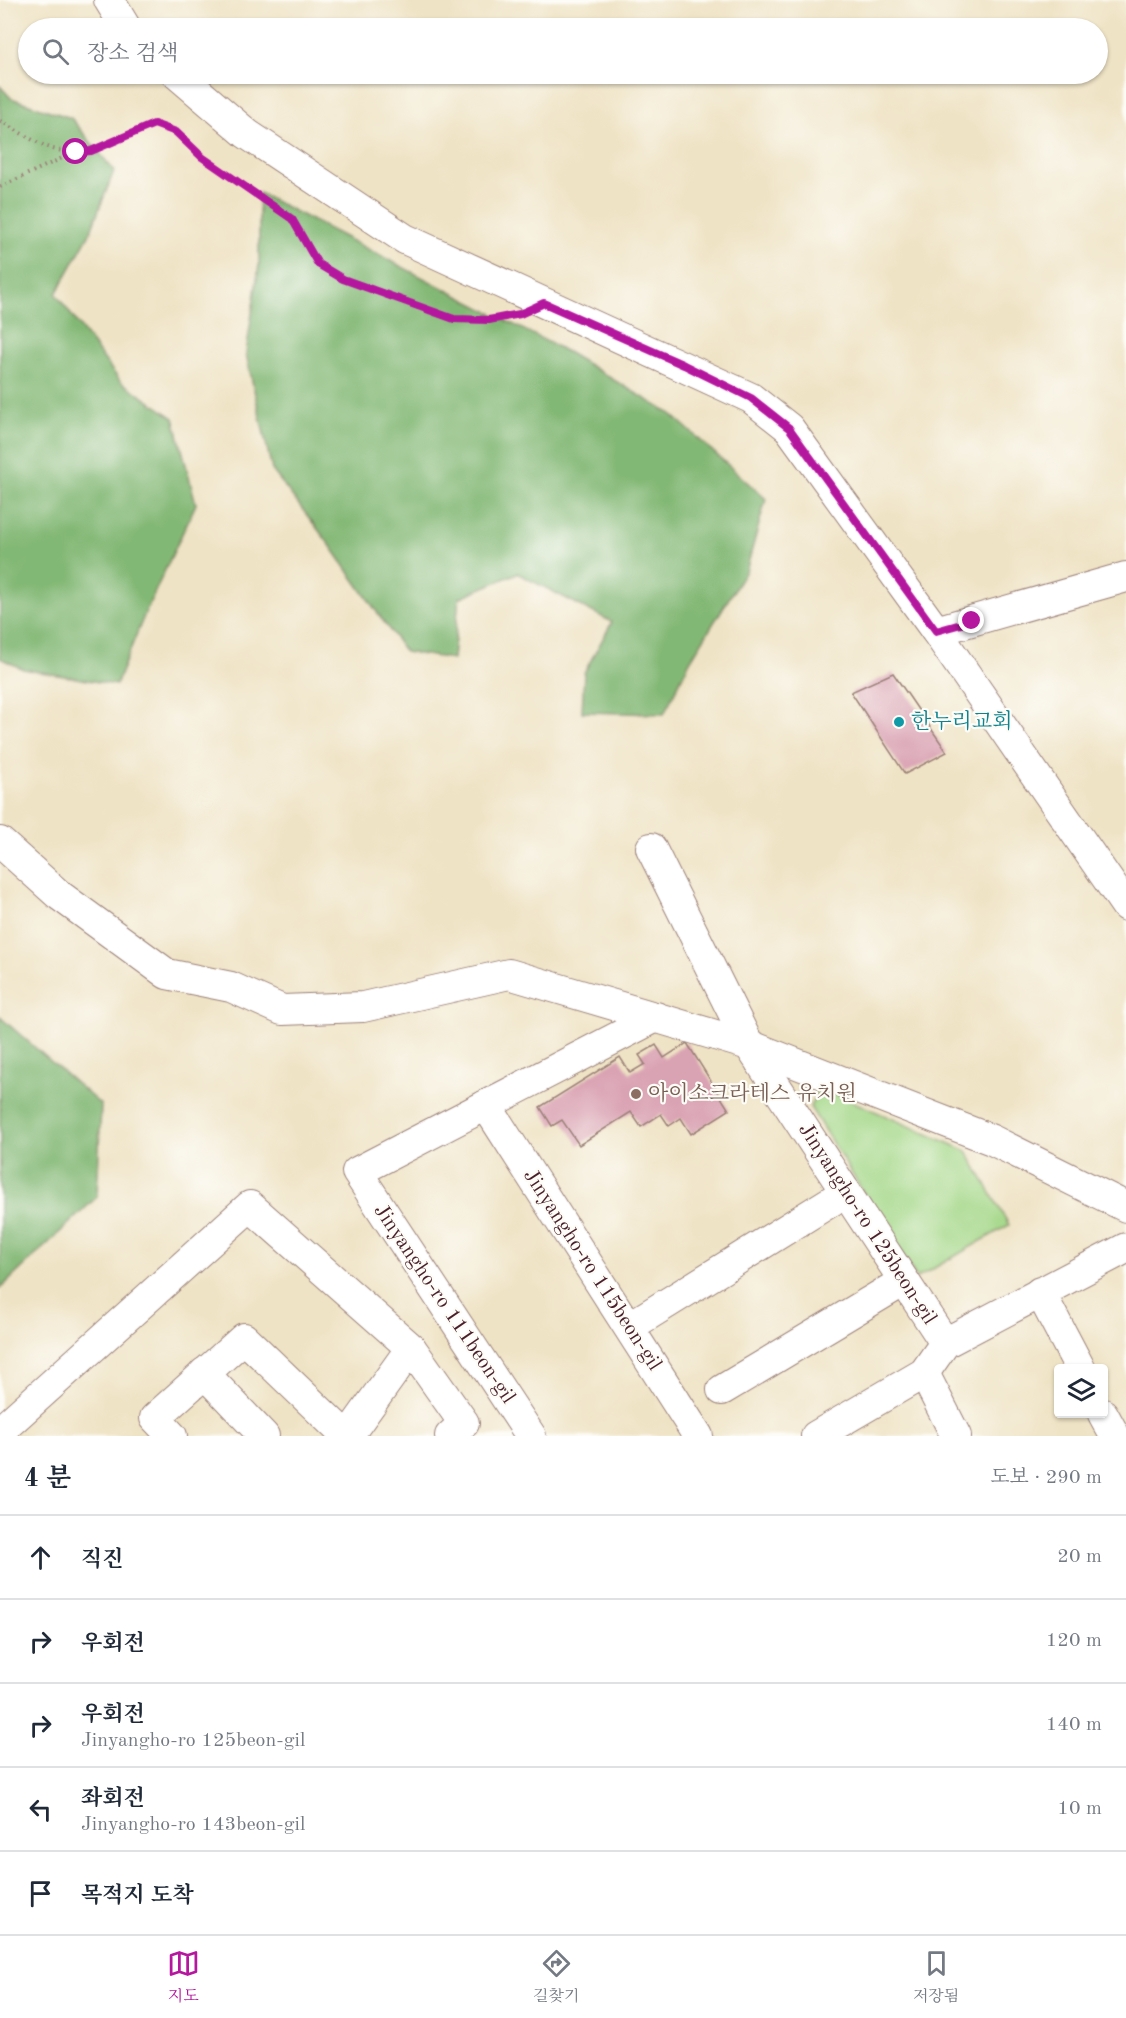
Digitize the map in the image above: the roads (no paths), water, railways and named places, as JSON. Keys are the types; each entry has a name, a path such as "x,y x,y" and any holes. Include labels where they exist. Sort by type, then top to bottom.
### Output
{"street":[{"path":"109,0 120,18"},
{"path":"189,84 247,134 405,239 684,365 751,398 789,428 936,631 1126,906"},
{"path":"936,631 1126,577"},
{"path":"0,842 59,895 167,974 231,987 282,1010 363,1007 508,974 749,1045 992,1140 1126,1207"},
{"name":"Jinyangho-ro 125beon-gil","path":"651,848 749,1045 945,1343"},
{"path":"486,1105 656,1017"},
{"name":"Jinyangho-ro 111beon-gil","path":"486,1105 357,1172 531,1436"},
{"name":"Jinyangho-ro 115beon-gil","path":"486,1105 698,1436"},
{"path":"629,1327 846,1192"},
{"path":"0,1431 250,1206 411,1348 464,1423 450,1436"},
{"path":"816,1436 924,1373 945,1343 1126,1248"},
{"path":"722,1390 904,1281"},
{"path":"1040,1292 1078,1364"},
{"path":"172,1436 155,1418 244,1338 347,1436 411,1348"},
{"path":"204,1373 264,1436"},
{"path":"924,1373 956,1436"},
{"path":"1106,1418 1115,1436"}],"place":[{"name":"한누리교회","path":"899,722"},
{"name":"아이소크라테스 유치원","path":"636,1094"}]}
